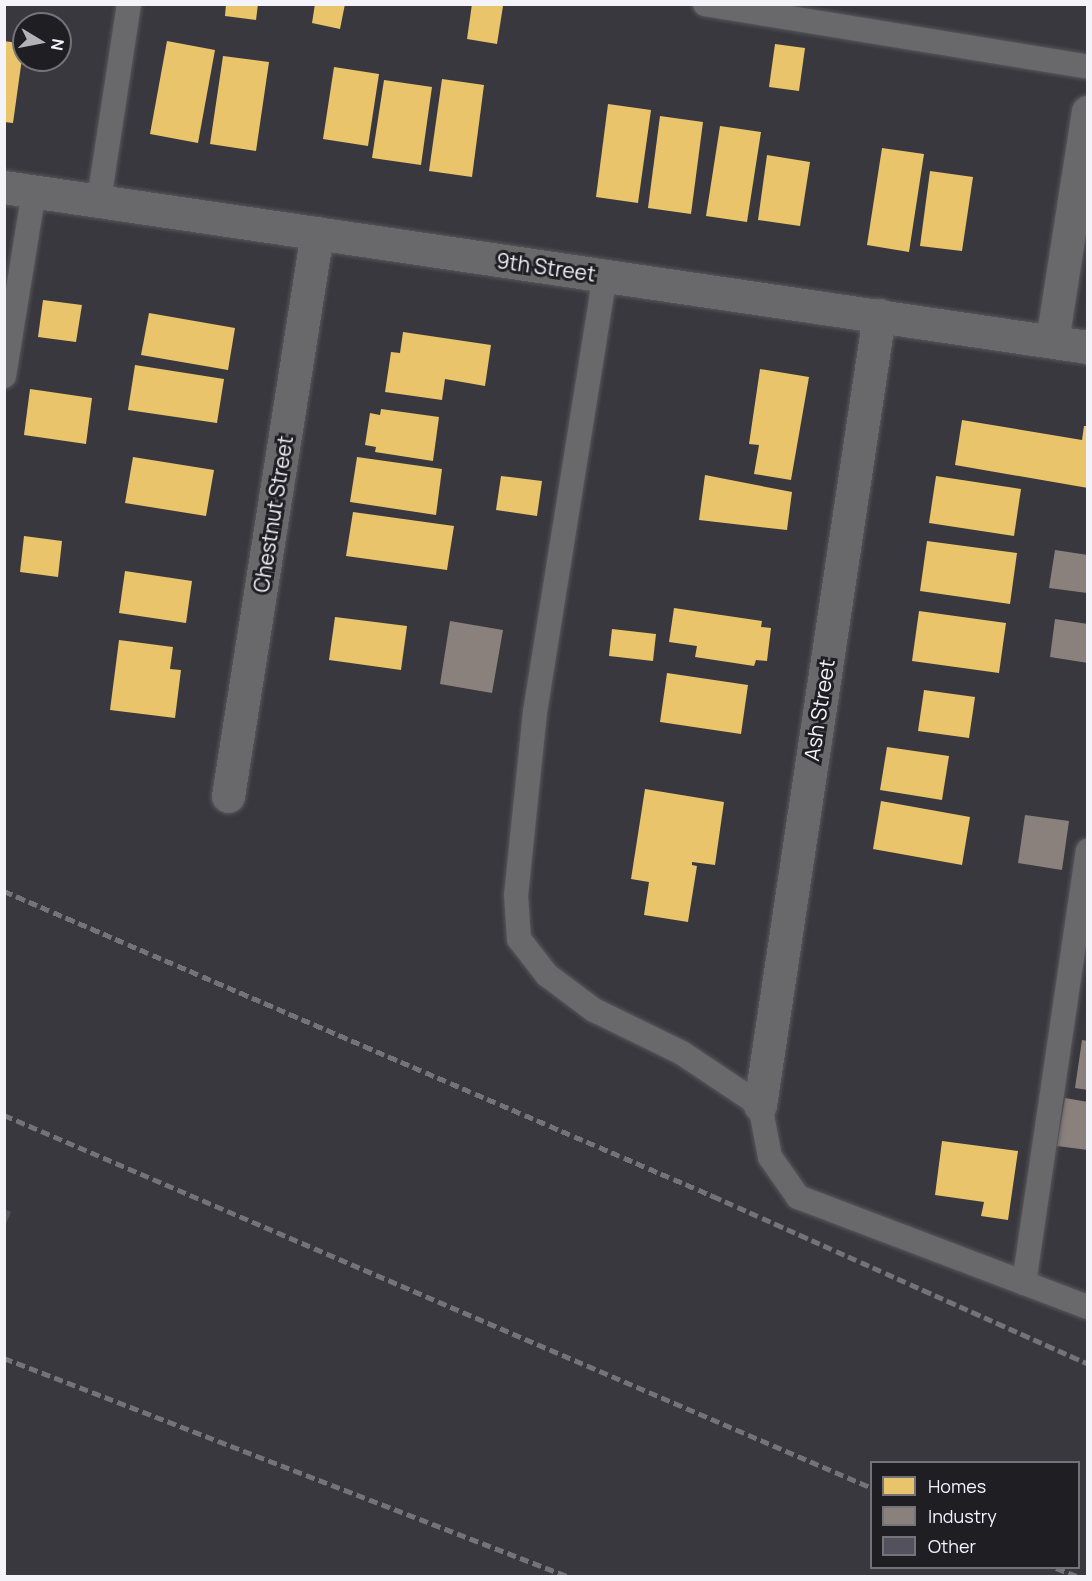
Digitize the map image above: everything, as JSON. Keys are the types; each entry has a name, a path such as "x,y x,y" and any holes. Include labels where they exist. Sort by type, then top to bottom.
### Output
{"street":[{"path":"1052,341 1088,112"},
{"name":"9th Street","path":"19,189 1088,347"},
{"name":"Chestnut Street","path":"228,796 317,233"},
{"name":"Ash Street","path":"760,1105 879,315"}],"lane":[{"path":"99,200 129,4"},
{"path":"705,4 1088,67"},
{"path":"4,376 19,189"},
{"path":"605,275 535,712 516,895 519,939 547,975 594,1010 682,1053 760,1105 770,1157 798,1197 1088,1307"},
{"path":"1024,1283 1088,851"}],"building: Homes":[{"path":"226,4 258,4 256,20 225,16"},
{"path":"315,4 345,4 340,29 312,23"},
{"path":"472,4 503,6 497,44 467,39"},
{"path":"4,41 12,42 12,72 20,72 13,123 4,122"},
{"path":"167,41 215,50 198,143 150,134"},
{"path":"775,44 805,48 799,91 769,87"},
{"path":"223,56 269,62 256,151 210,144"},
{"path":"334,67 379,74 368,146 323,139"},
{"path":"442,79 484,85 472,177 429,171"},
{"path":"384,80 432,87 421,165 372,158"},
{"path":"608,104 651,110 638,203 596,197"},
{"path":"660,116 703,122 691,214 648,208"},
{"path":"720,126 761,132 747,222 706,216"},
{"path":"882,148 924,154 909,252 867,245"},
{"path":"767,155 810,162 800,226 758,220"},
{"path":"930,171 973,177 962,251 920,246"},
{"path":"43,300 82,305 76,342 38,337"},
{"path":"149,313 235,328 228,370 141,355"},
{"path":"403,332 491,345 485,386 445,379 442,400 385,392 391,352 400,353"},
{"path":"135,365 224,379 217,423 128,410"},
{"path":"760,369 809,377 791,480 754,474 759,445 749,444"},
{"path":"30,389 92,398 86,444 24,435"},
{"path":"381,409 439,417 433,461 375,452 376,447 365,445 370,413 380,415"},
{"path":"962,420 1082,440 1084,426 1088,426 1088,488 955,465"},
{"path":"133,457 214,470 206,516 125,503"},
{"path":"357,457 442,469 436,515 350,502"},
{"path":"705,475 792,492 787,530 699,520"},
{"path":"501,476 542,481 537,516 496,510"},
{"path":"936,476 1021,489 1014,536 929,523"},
{"path":"353,512 454,526 447,570 346,556"},
{"path":"24,536 62,541 58,577 20,572"},
{"path":"927,541 1017,553 1010,604 920,591"},
{"path":"125,571 192,581 186,623 119,613"},
{"path":"674,608 762,621 761,627 771,628 767,661 756,660 754,666 695,657 697,646 669,642"},
{"path":"919,611 1006,623 999,673 912,661"},
{"path":"335,617 407,626 401,670 329,660"},
{"path":"612,629 656,634 653,661 609,656"},
{"path":"119,640 173,647 170,669 181,670 175,718 110,710"},
{"path":"667,673 748,685 741,734 660,722"},
{"path":"924,690 975,697 969,738 918,731"},
{"path":"887,747 949,756 942,800 880,790"},
{"path":"645,789 724,802 715,865 692,862 692,865 697,866 688,922 644,915 649,882 631,879"},
{"path":"881,801 970,817 962,865 873,849"},
{"path":"942,1141 1018,1151 1008,1220 981,1216 984,1202 935,1195"}],"building: Industry":[{"path":"1055,550 1088,555 1087,593 1049,588"},
{"path":"1055,619 1088,624 1088,663 1050,657"},
{"path":"450,621 503,630 492,693 440,684"},
{"path":"1025,815 1069,821 1062,870 1018,863"},
{"path":"1082,1040 1088,1041 1088,1090 1075,1088"},
{"path":"1065,1098 1088,1102 1088,1150 1057,1146"}],"building: Other":[{"path":"4,1209 11,1212 4,1228"}],"railway":[{"path":"4,891 713,1196 1088,1364"},
{"path":"4,1115 870,1487"},
{"path":"4,1358 567,1576"},
{"path":"1059,1569 1077,1576"}]}
